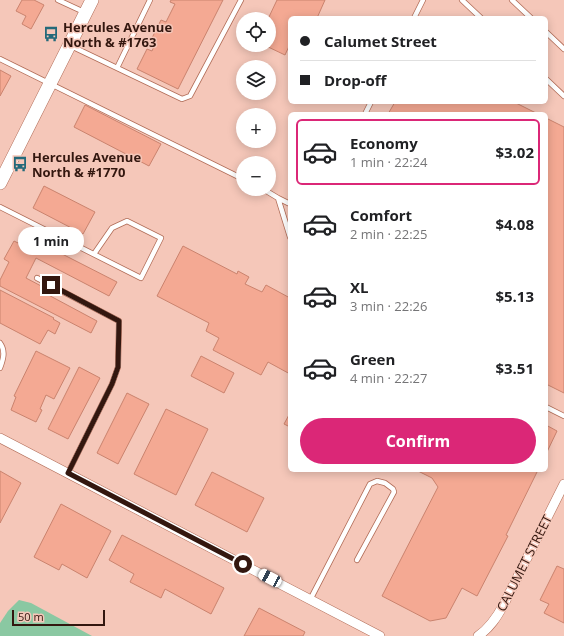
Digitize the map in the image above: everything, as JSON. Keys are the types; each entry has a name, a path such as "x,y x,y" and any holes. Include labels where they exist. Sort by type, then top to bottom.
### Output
{"street":[{"path":"0,183 92,0"},
{"path":"0,438 380,636"},
{"name":"CALUMET STREET","path":"478,636 485,631 504,604 564,484"}],"lane":[{"path":"58,0 86,13"},
{"path":"117,68 150,0"},
{"path":"69,45 182,99 190,96 241,0"},
{"path":"415,16 423,0"},
{"path":"462,0 479,16"},
{"path":"512,0 529,16"},
{"path":"548,34 564,49"},
{"path":"0,59 236,176"},
{"path":"548,81 564,96"},
{"path":"275,196 288,203"},
{"path":"278,198 288,230"},
{"path":"0,207 141,278 161,238 127,221 112,228 94,254"},
{"path":"37,278 119,321 118,367 112,384 68,473"},
{"path":"0,343 2,345 4,355 0,368"},
{"path":"548,408 564,416"},
{"path":"310,600 370,484 377,480 385,483 393,489 394,492 357,560"}],"shaded area":[{"path":"19,600 31,603 92,636 0,636 0,623 8,611"}],"building":[{"path":"22,0 34,0 44,5 31,29 22,24 26,16 16,11"},
{"path":"171,0 223,0 178,89 137,69 147,49 152,51 155,44 150,42 161,20 166,22 175,4 170,2"},
{"path":"277,0 325,0 318,16 288,16 288,48 285,55 276,51 276,12 271,12"},
{"path":"0,70 11,76 0,96"},
{"path":"394,104 518,104 534,112 389,112"},
{"path":"85,105 161,144 149,166 74,127"},
{"path":"548,119 564,127 564,393 548,385"},
{"path":"44,186 95,212 83,234 33,208"},
{"path":"23,234 117,282 109,296 36,258 26,278 43,287 41,291 97,321 91,333 0,286 0,280 9,262 4,259 14,241 18,243"},
{"path":"183,246 237,274 238,271 249,277 245,284 262,292 266,285 288,297 288,373 268,362 261,375 213,350 219,338 206,331 209,323 157,296"},
{"path":"0,290 54,318 53,319 60,323 55,334 48,330 40,344 0,323"},
{"path":"36,351 70,368 54,399 46,395 40,409 42,410 36,422 11,410 16,397 14,396"},
{"path":"201,356 234,373 224,393 191,376"},
{"path":"79,367 100,378 68,439 48,429"},
{"path":"127,393 149,404 118,464 97,453"},
{"path":"166,409 208,429 176,495 134,474"},
{"path":"288,417 288,426 284,424"},
{"path":"548,426 557,431 548,450"},
{"path":"0,471 21,483 0,523"},
{"path":"212,472 264,498 247,532 195,505"},
{"path":"420,472 537,472 506,535 508,536 477,596 462,588 446,618 430,621 382,596 438,487 432,478"},
{"path":"61,504 111,531 87,578 62,564 59,570 34,557"},
{"path":"122,535 224,588 211,614 165,589 161,598 130,582 134,574 109,560"},
{"path":"557,566 564,569 564,623 544,613 549,604 540,600"},
{"path":"259,608 305,632 303,636 244,636"}],"place":[{"name":"Hercules Avenue North & #1763","path":"51,34"},
{"name":"Hercules Avenue North & #1770","path":"20,164"}],"route":[{"path":"51,285 119,321 118,367 112,384 68,473 243,564"}]}
